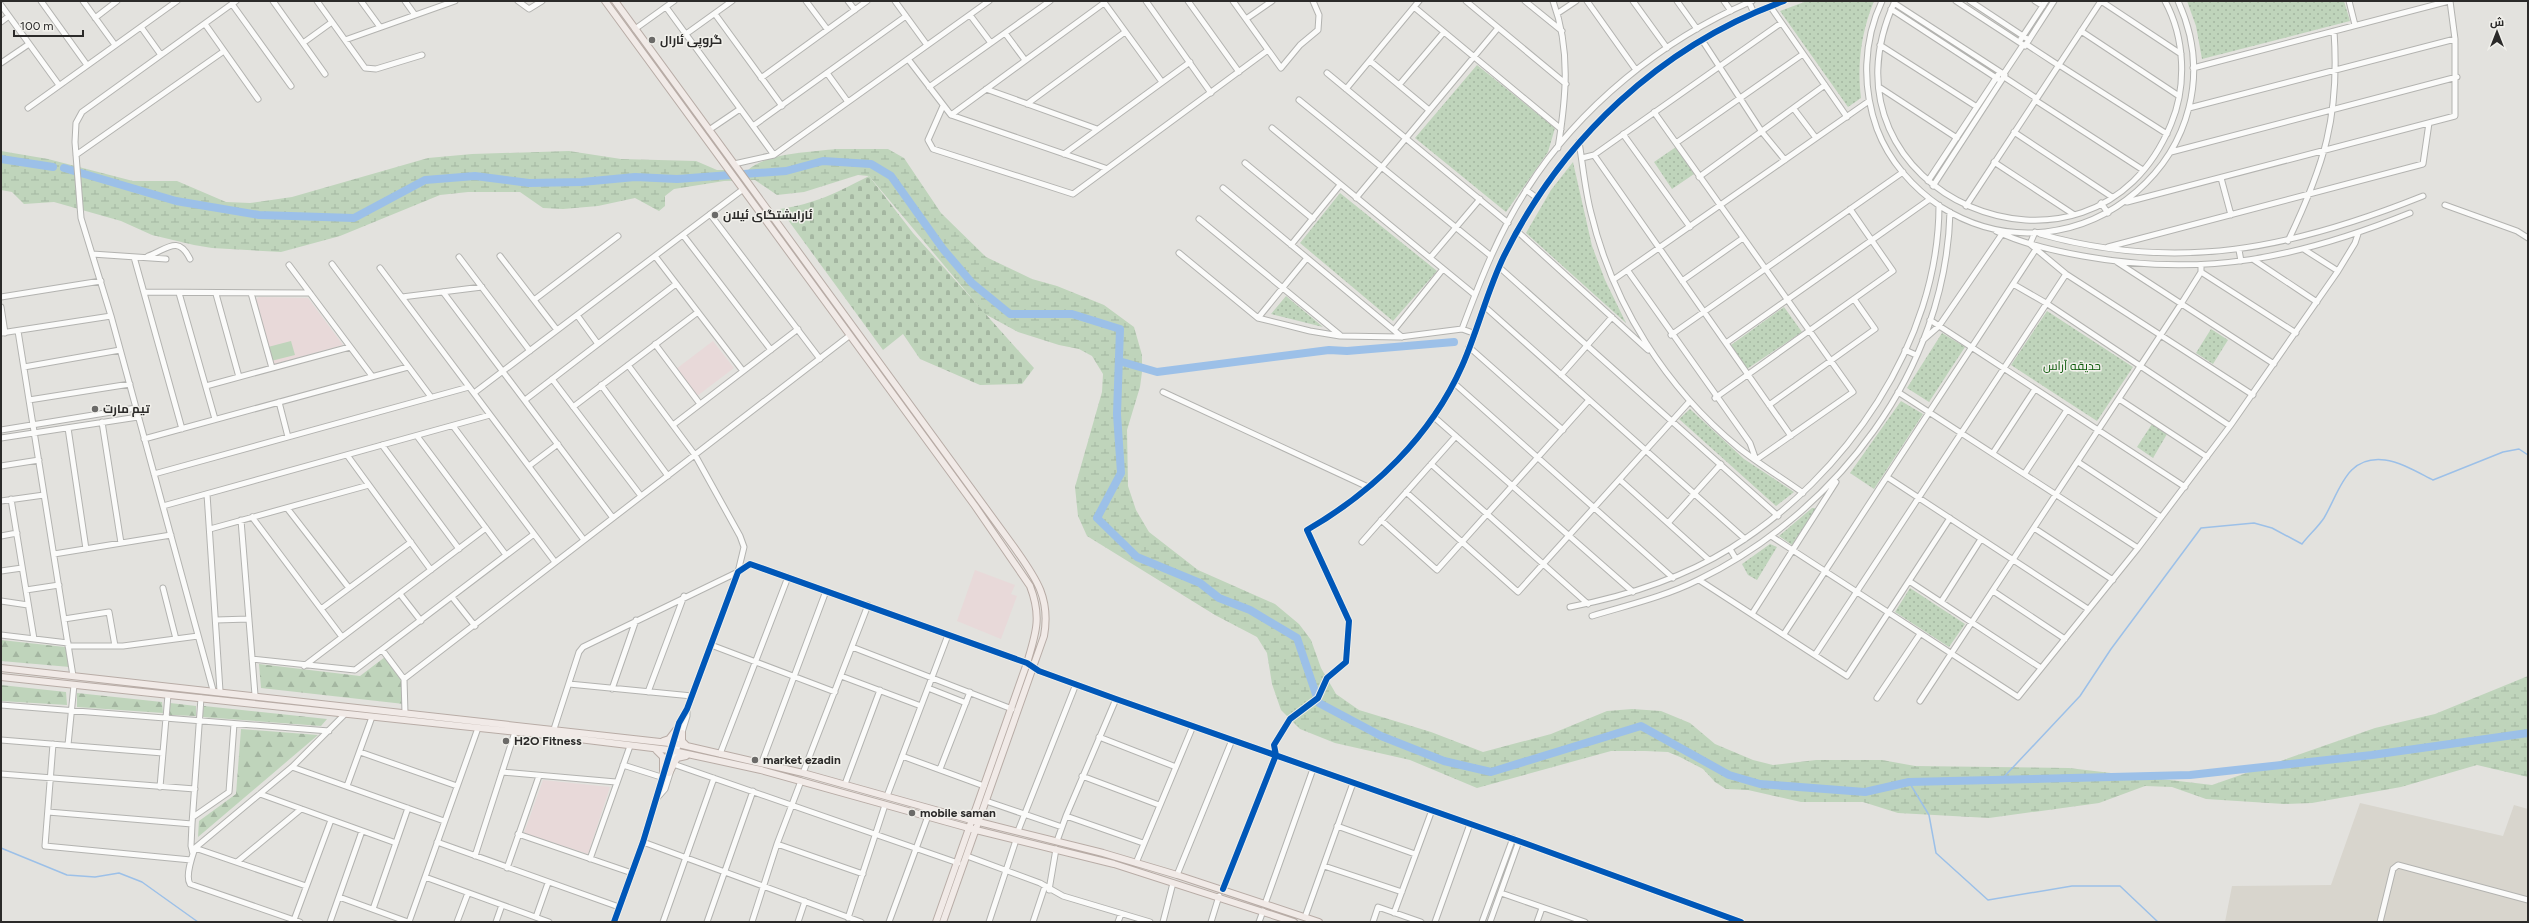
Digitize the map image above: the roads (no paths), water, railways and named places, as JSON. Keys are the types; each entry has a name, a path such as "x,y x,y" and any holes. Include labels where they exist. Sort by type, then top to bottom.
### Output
{"main road":[{"path":"605,1 1030,586 1038,611 1038,620 1028,663 936,922"},
{"path":"615,1 1014,546 1044,596 1046,623 1034,668 943,922"},
{"path":"907,415 913,410"},
{"path":"1,668 213,690 649,740 694,747 720,754 762,762 846,784 971,820 1057,841 1136,863 1222,889 1320,922"},
{"path":"1,677 669,750 801,781 976,830 1056,849 1219,896 1294,922"},
{"path":"256,695 257,704"},
{"path":"649,740 666,741 679,732 683,743 694,747"},
{"path":"648,748 663,755 662,774"},
{"path":"670,773 680,756 699,757"}],"street":[{"path":"41,1 87,65"},
{"path":"83,1 115,45"},
{"path":"95,18 117,1"},
{"path":"28,108 177,1"},
{"path":"273,1 325,74"},
{"path":"317,1 365,68 370,69 422,55"},
{"path":"361,1 380,28"},
{"path":"405,1 415,15"},
{"path":"345,40 455,1"},
{"path":"518,1 529,10 542,1"},
{"path":"635,29 674,1"},
{"path":"686,34 732,1"},
{"path":"806,1 827,29"},
{"path":"848,1 855,10"},
{"path":"761,78 867,1"},
{"path":"894,1 927,45"},
{"path":"735,165 774,155 989,1"},
{"path":"929,87 1050,1"},
{"path":"1146,1 1211,92"},
{"path":"1188,1 1239,72"},
{"path":"1233,1 1281,68 1300,45 1318,30 1320,15 1313,1"},
{"path":"1246,19 1272,1"},
{"path":"1346,89 1419,1"},
{"path":"1466,1 1566,84"},
{"path":"1525,1 1562,31"},
{"path":"1553,1 1558,13 1562,31 1566,84 1558,148"},
{"path":"1558,13 1576,1"},
{"path":"1587,1 1636,70"},
{"path":"1633,1 1666,48"},
{"path":"1677,1 1697,29"},
{"path":"1724,1 1731,10"},
{"path":"1222,889 1276,755 1274,745 1290,719 1318,698 1327,678 1346,662 1349,621 1307,530 1339,510 1394,464 1434,417 1454,383 1499,267 1517,232 1537,198 1579,142 1624,96 1658,69 1702,40 1754,13 1784,1"},
{"path":"1882,1 1871,31 1867,57 1869,101 1879,134 1903,172 1930,199 1950,212 2002,234 2030,244 2116,261 2201,265 2254,260 2305,250 2358,234 2410,214"},
{"path":"1956,1 2167,134"},
{"path":"1970,1 2023,36"},
{"path":"2024,43 2023,36 2045,3 2036,1"},
{"path":"1933,186 2002,76 2054,1"},
{"path":"1966,206 2101,1 2180,54"},
{"path":"2143,170 2002,76 1895,2 1880,45 1880,87 1884,111 1896,141 1915,168 1933,186 1966,206 1984,214 2017,220 2051,219 2073,214 2102,203 2112,197 2143,170 2167,134 2179,96 2180,54 2173,19 2165,1"},
{"path":"2035,232 2070,228 2108,213 2146,185 2171,152 2189,108 2193,68 2190,37 2178,1"},
{"path":"2349,1 2355,25"},
{"path":"2123,203 2456,116 2457,77 2455,38 2449,1 2193,68"},
{"path":"951,115 1103,2 1162,82"},
{"path":"1462,329 1491,256 1526,190 1558,148 1597,105 1636,70 1666,48 1697,29 1731,10 1750,2 1754,13"},
{"path":"213,690 111,316 81,218 76,158 76,123 82,112 234,3 291,86"},
{"path":"1,5 59,85"},
{"path":"1770,6 1847,116"},
{"path":"666,7 774,155"},
{"path":"1414,7 1561,129"},
{"path":"1892,9 1996,78"},
{"path":"715,14 782,106"},
{"path":"970,15 991,43"},
{"path":"1,22 9,16"},
{"path":"753,126 906,16"},
{"path":"303,43 332,22"},
{"path":"1582,158 1594,155 1781,23"},
{"path":"205,24 258,99"},
{"path":"141,27 161,55"},
{"path":"1356,198 1498,28"},
{"path":"2081,31 2179,96"},
{"path":"2288,241 2311,193 2326,150 2334,109 2336,69 2334,31"},
{"path":"1027,104 1125,32"},
{"path":"1399,85 1444,32"},
{"path":"1005,33 1025,60"},
{"path":"2189,108 2455,38"},
{"path":"1702,40 1718,67 1762,132 1785,160"},
{"path":"1,63 29,44"},
{"path":"1880,45 1977,107"},
{"path":"943,106 928,140 933,149 1070,194 1075,193 1105,168 1268,50"},
{"path":"76,158 224,51"},
{"path":"1676,143 1803,54"},
{"path":"908,59 951,115 1105,168"},
{"path":"1370,61 1429,110"},
{"path":"1064,154 1190,62"},
{"path":"827,73 848,102"},
{"path":"1327,73 1508,223"},
{"path":"1928,181 1996,78 2002,76"},
{"path":"2171,152 2457,77"},
{"path":"1699,177 1794,109 1824,85"},
{"path":"1880,87 1957,138"},
{"path":"986,89 1097,129"},
{"path":"1299,100 1491,256"},
{"path":"1613,280 1628,271 1869,101"},
{"path":"709,130 740,109"},
{"path":"1794,109 1816,138"},
{"path":"1628,271 1715,398 1750,443 1756,460 1853,392 1654,112"},
{"path":"2103,248 2423,164 2429,123"},
{"path":"1272,128 1475,296"},
{"path":"2014,132 2112,197"},
{"path":"1623,134 1690,227"},
{"path":"1579,142 1591,214 1613,280 1638,330 1655,356 1690,401 1740,448 1803,493"},
{"path":"1594,155 1791,436"},
{"path":"1994,162 2073,214"},
{"path":"1245,163 1313,219"},
{"path":"1671,335 1903,172"},
{"path":"2221,178 2231,214"},
{"path":"1291,245 1340,185"},
{"path":"1222,188 1402,337"},
{"path":"474,393 742,190"},
{"path":"1526,190 1537,198"},
{"path":"1990,228 2035,232 2103,248 2173,253 2239,250 2288,241 2347,225 2423,196"},
{"path":"1430,258 1480,199"},
{"path":"1726,343 1930,199"},
{"path":"2102,203 2108,213"},
{"path":"1570,607 1606,600 1673,578 1730,549 1778,516 1834,461 1861,427 1881,396 1905,350 1930,270 1936,242 1938,205"},
{"path":"2445,205 2517,231 2528,238"},
{"path":"1715,398 1893,271 1850,209"},
{"path":"1752,614 1844,470 1879,422 1898,392 1916,355 1930,320 1942,274 1950,212"},
{"path":"710,214 820,359"},
{"path":"1199,219 1340,336"},
{"path":"1517,232 1655,356"},
{"path":"2030,244 2035,232"},
{"path":"1922,340 1939,326 2002,234"},
{"path":"1771,536 2018,697 2138,548 2253,395 2338,271 2355,243 2358,234"},
{"path":"683,235 771,350"},
{"path":"534,300 618,236"},
{"path":"1682,281 1743,238"},
{"path":"2030,244 2066,274 2253,395"},
{"path":"145,257 167,246 176,246 185,250 190,259"},
{"path":"1784,634 2036,249"},
{"path":"2239,250 2241,261"},
{"path":"2305,250 2338,271"},
{"path":"1180,253 1258,318 1310,331 1340,336 1402,337 1462,329 1473,333"},
{"path":"92,254 166,258"},
{"path":"500,256 558,330"},
{"path":"655,256 743,371"},
{"path":"134,257 182,429"},
{"path":"459,257 530,351"},
{"path":"1258,318 1307,258"},
{"path":"2254,260 2317,302"},
{"path":"2116,261 2274,364"},
{"path":"289,264 372,376"},
{"path":"332,264 431,397"},
{"path":"1920,701 2181,304 2201,272 2201,265"},
{"path":"1499,267 1778,516"},
{"path":"380,268 584,540"},
{"path":"1394,330 1443,269"},
{"path":"2201,272 2296,333"},
{"path":"1815,655 2066,274"},
{"path":"1,297 101,281"},
{"path":"525,400 676,284"},
{"path":"2014,284 2230,426"},
{"path":"402,297 482,287"},
{"path":"144,292 216,294 310,293"},
{"path":"443,292 613,518"},
{"path":"179,293 215,420"},
{"path":"251,293 272,368"},
{"path":"216,294 238,377"},
{"path":"1769,405 1875,329 1854,299"},
{"path":"1484,306 1745,539"},
{"path":"1,308 3,333 111,316"},
{"path":"573,407 698,312"},
{"path":"577,315 598,344"},
{"path":"1561,375 1612,317"},
{"path":"1930,320 2185,487"},
{"path":"673,425 798,329"},
{"path":"18,330 73,676"},
{"path":"404,679 475,626 555,562 849,336"},
{"path":"655,344 700,404"},
{"path":"206,386 350,347"},
{"path":"1469,347 1563,430"},
{"path":"24,367 120,350"},
{"path":"1905,350 1916,355"},
{"path":"614,922 643,842 669,750 687,716 687,709 738,572 744,547 740,536 695,454 628,365"},
{"path":"144,439 408,367"},
{"path":"552,379 641,496"},
{"path":"1454,383 1673,578"},
{"path":"29,400 130,384"},
{"path":"601,386 668,476"},
{"path":"154,474 469,387"},
{"path":"1993,453 2035,389"},
{"path":"1163,392 1368,487"},
{"path":"1898,392 2025,473 2138,548"},
{"path":"2119,398 2207,457"},
{"path":"1381,520 1437,570 1589,400"},
{"path":"1406,492 1518,592 1690,401"},
{"path":"279,402 288,437"},
{"path":"1,430 136,408"},
{"path":"2025,473 2066,410"},
{"path":"163,506 490,415"},
{"path":"1,438 138,417"},
{"path":"1434,417 1633,592"},
{"path":"102,422 121,543"},
{"path":"453,426 555,562"},
{"path":"68,428 86,549"},
{"path":"417,436 506,555"},
{"path":"1362,542 1456,436"},
{"path":"529,466 558,444"},
{"path":"382,445 459,549"},
{"path":"347,455 431,570"},
{"path":"1,466 39,460"},
{"path":"2078,462 2162,517"},
{"path":"1431,464 1588,604"},
{"path":"1668,523 1721,464"},
{"path":"1592,616 1660,596 1699,580 1736,559 1771,536 1812,502 1844,470"},
{"path":"1887,476 2088,610"},
{"path":"1620,480 1709,560"},
{"path":"210,529 369,485"},
{"path":"207,494 220,691"},
{"path":"1,501 44,495"},
{"path":"11,500 34,639"},
{"path":"288,508 349,588"},
{"path":"252,517 342,637"},
{"path":"1699,580 1847,676 1950,518"},
{"path":"241,520 256,695"},
{"path":"304,666 486,528"},
{"path":"2034,528 2113,580"},
{"path":"1,536 17,534"},
{"path":"252,659 304,666 355,670 383,651 534,534"},
{"path":"54,554 171,536"},
{"path":"1941,602 1982,539"},
{"path":"321,609 411,542"},
{"path":"1730,549 1736,559"},
{"path":"554,729 579,652 583,647 684,596 738,572 750,564 1028,663 1034,668 1076,684 1313,769 1513,838 1741,922"},
{"path":"1,571 22,568"},
{"path":"720,754 754,662 788,577"},
{"path":"1909,581 2041,668"},
{"path":"26,590 59,585"},
{"path":"163,588 176,639"},
{"path":"762,762 826,591"},
{"path":"1993,591 2064,639"},
{"path":"400,594 420,621"},
{"path":"648,692 684,596"},
{"path":"452,597 475,626"},
{"path":"1606,600 1610,610"},
{"path":"1,602 28,605"},
{"path":"803,773 868,606"},
{"path":"64,619 109,612 115,646"},
{"path":"216,620 249,619"},
{"path":"612,689 636,620"},
{"path":"1877,698 1920,634"},
{"path":"1,635 68,644 115,646 198,636"},
{"path":"887,796 948,635"},
{"path":"711,645 835,692"},
{"path":"852,647 1012,709"},
{"path":"383,651 404,679 405,713"},
{"path":"841,676 921,706"},
{"path":"209,677 214,681 220,680"},
{"path":"568,684 692,696"},
{"path":"1018,831 1076,684"},
{"path":"68,745 74,685"},
{"path":"928,688 966,704"},
{"path":"846,784 880,690"},
{"path":"940,769 970,692"},
{"path":"160,787 168,695"},
{"path":"193,854 191,846 192,824 201,698"},
{"path":"1057,841 1082,776 1116,698"},
{"path":"1,705 71,709 200,722 329,732"},
{"path":"300,922 190,884 188,880 191,860 195,848 292,767 329,732 345,714"},
{"path":"347,786 372,717"},
{"path":"193,817 229,792 234,724"},
{"path":"1136,863 1143,843 1193,726"},
{"path":"339,897 408,922 478,728"},
{"path":"475,856 515,732"},
{"path":"656,799 664,789 670,773 678,744 679,732"},
{"path":"1099,738 1176,767"},
{"path":"1,740 163,753"},
{"path":"1177,875 1232,740"},
{"path":"53,744 45,846 191,860"},
{"path":"590,859 630,746"},
{"path":"360,752 456,786"},
{"path":"902,756 984,786"},
{"path":"674,764 792,804 875,836 958,862"},
{"path":"623,765 662,774"},
{"path":"292,767 444,821"},
{"path":"1265,904 1313,769"},
{"path":"502,772 616,782"},
{"path":"1,774 194,789"},
{"path":"507,868 539,776"},
{"path":"1082,776 1159,805"},
{"path":"663,922 714,778"},
{"path":"752,922 777,844 801,781"},
{"path":"1305,917 1353,783"},
{"path":"707,922 753,791"},
{"path":"260,794 396,843"},
{"path":"986,801 1062,827"},
{"path":"842,922 846,917 863,874 886,805"},
{"path":"373,909 408,808"},
{"path":"237,862 301,809"},
{"path":"1394,913 1432,810"},
{"path":"48,812 192,824"},
{"path":"890,922 928,816"},
{"path":"1066,816 1143,843"},
{"path":"294,920 332,820"},
{"path":"1435,922 1470,824"},
{"path":"1337,826 1415,854"},
{"path":"330,922 362,831"},
{"path":"518,834 632,873"},
{"path":"1482,922 1513,838"},
{"path":"989,922 1016,840"},
{"path":"1490,922 1519,841"},
{"path":"437,842 548,883 619,907"},
{"path":"643,842 861,922"},
{"path":"777,844 863,874"},
{"path":"195,848 306,886"},
{"path":"1033,922 1047,888 1056,849"},
{"path":"967,856 1007,870 1047,888 1121,914 1150,922"},
{"path":"2380,922 2392,869 2398,865 2528,900"},
{"path":"1324,866 1402,892"},
{"path":"425,877 549,922"},
{"path":"536,917 548,883"},
{"path":"1163,922 1173,883"},
{"path":"457,922 468,893"},
{"path":"1501,893 1583,922"},
{"path":"1211,922 1219,896"},
{"path":"798,922 805,901"},
{"path":"496,922 502,905"},
{"path":"1373,922 1378,907 1421,922"},
{"path":"1537,922 1542,908"},
{"path":"1259,922 1263,911"},
{"path":"1118,922 1121,914"}],"waterway":[{"path":"1,159 53,167"},
{"path":"64,168 176,201 259,215 354,218 425,180 475,176 529,183 582,182 635,177 677,179 786,171 823,161 871,164 891,176 943,249 972,283 1010,314 1072,314 1120,329 1117,414 1121,473 1097,518 1137,557 1200,583 1219,598 1250,610 1297,638 1319,703 1381,736 1444,761 1491,772 1641,726 1729,775 1760,784 1865,792 1909,782 2190,775 2372,755 2528,733"},
{"path":"1119,361 1157,372 1329,350 1347,351 1454,342"},
{"path":"2001,780 2080,696 2111,649 2201,528 2254,523 2272,528 2302,544 2324,518 2346,477 2361,463 2372,460 2391,461 2410,468 2433,480 2503,452 2519,449 2528,455"},
{"path":"1909,782 1929,815 1936,853 1988,900 2072,886 2120,886 2158,922"},
{"path":"1,848 67,875 95,877 119,873 142,882 198,922"}],"place":[{"name":"گروپی ئارال","path":"652,40"},
{"name":"ئارایشتگای ئیلان","path":"715,215"},
{"name":"تیم مارت","path":"95,409"},
{"name":"H2O Fitness","path":"506,741"},
{"name":"market ezadin","path":"755,760"},
{"name":"mobile saman","path":"912,813"}],"park label":[{"name":"حديقه آراس","path":"2072,366"}]}
